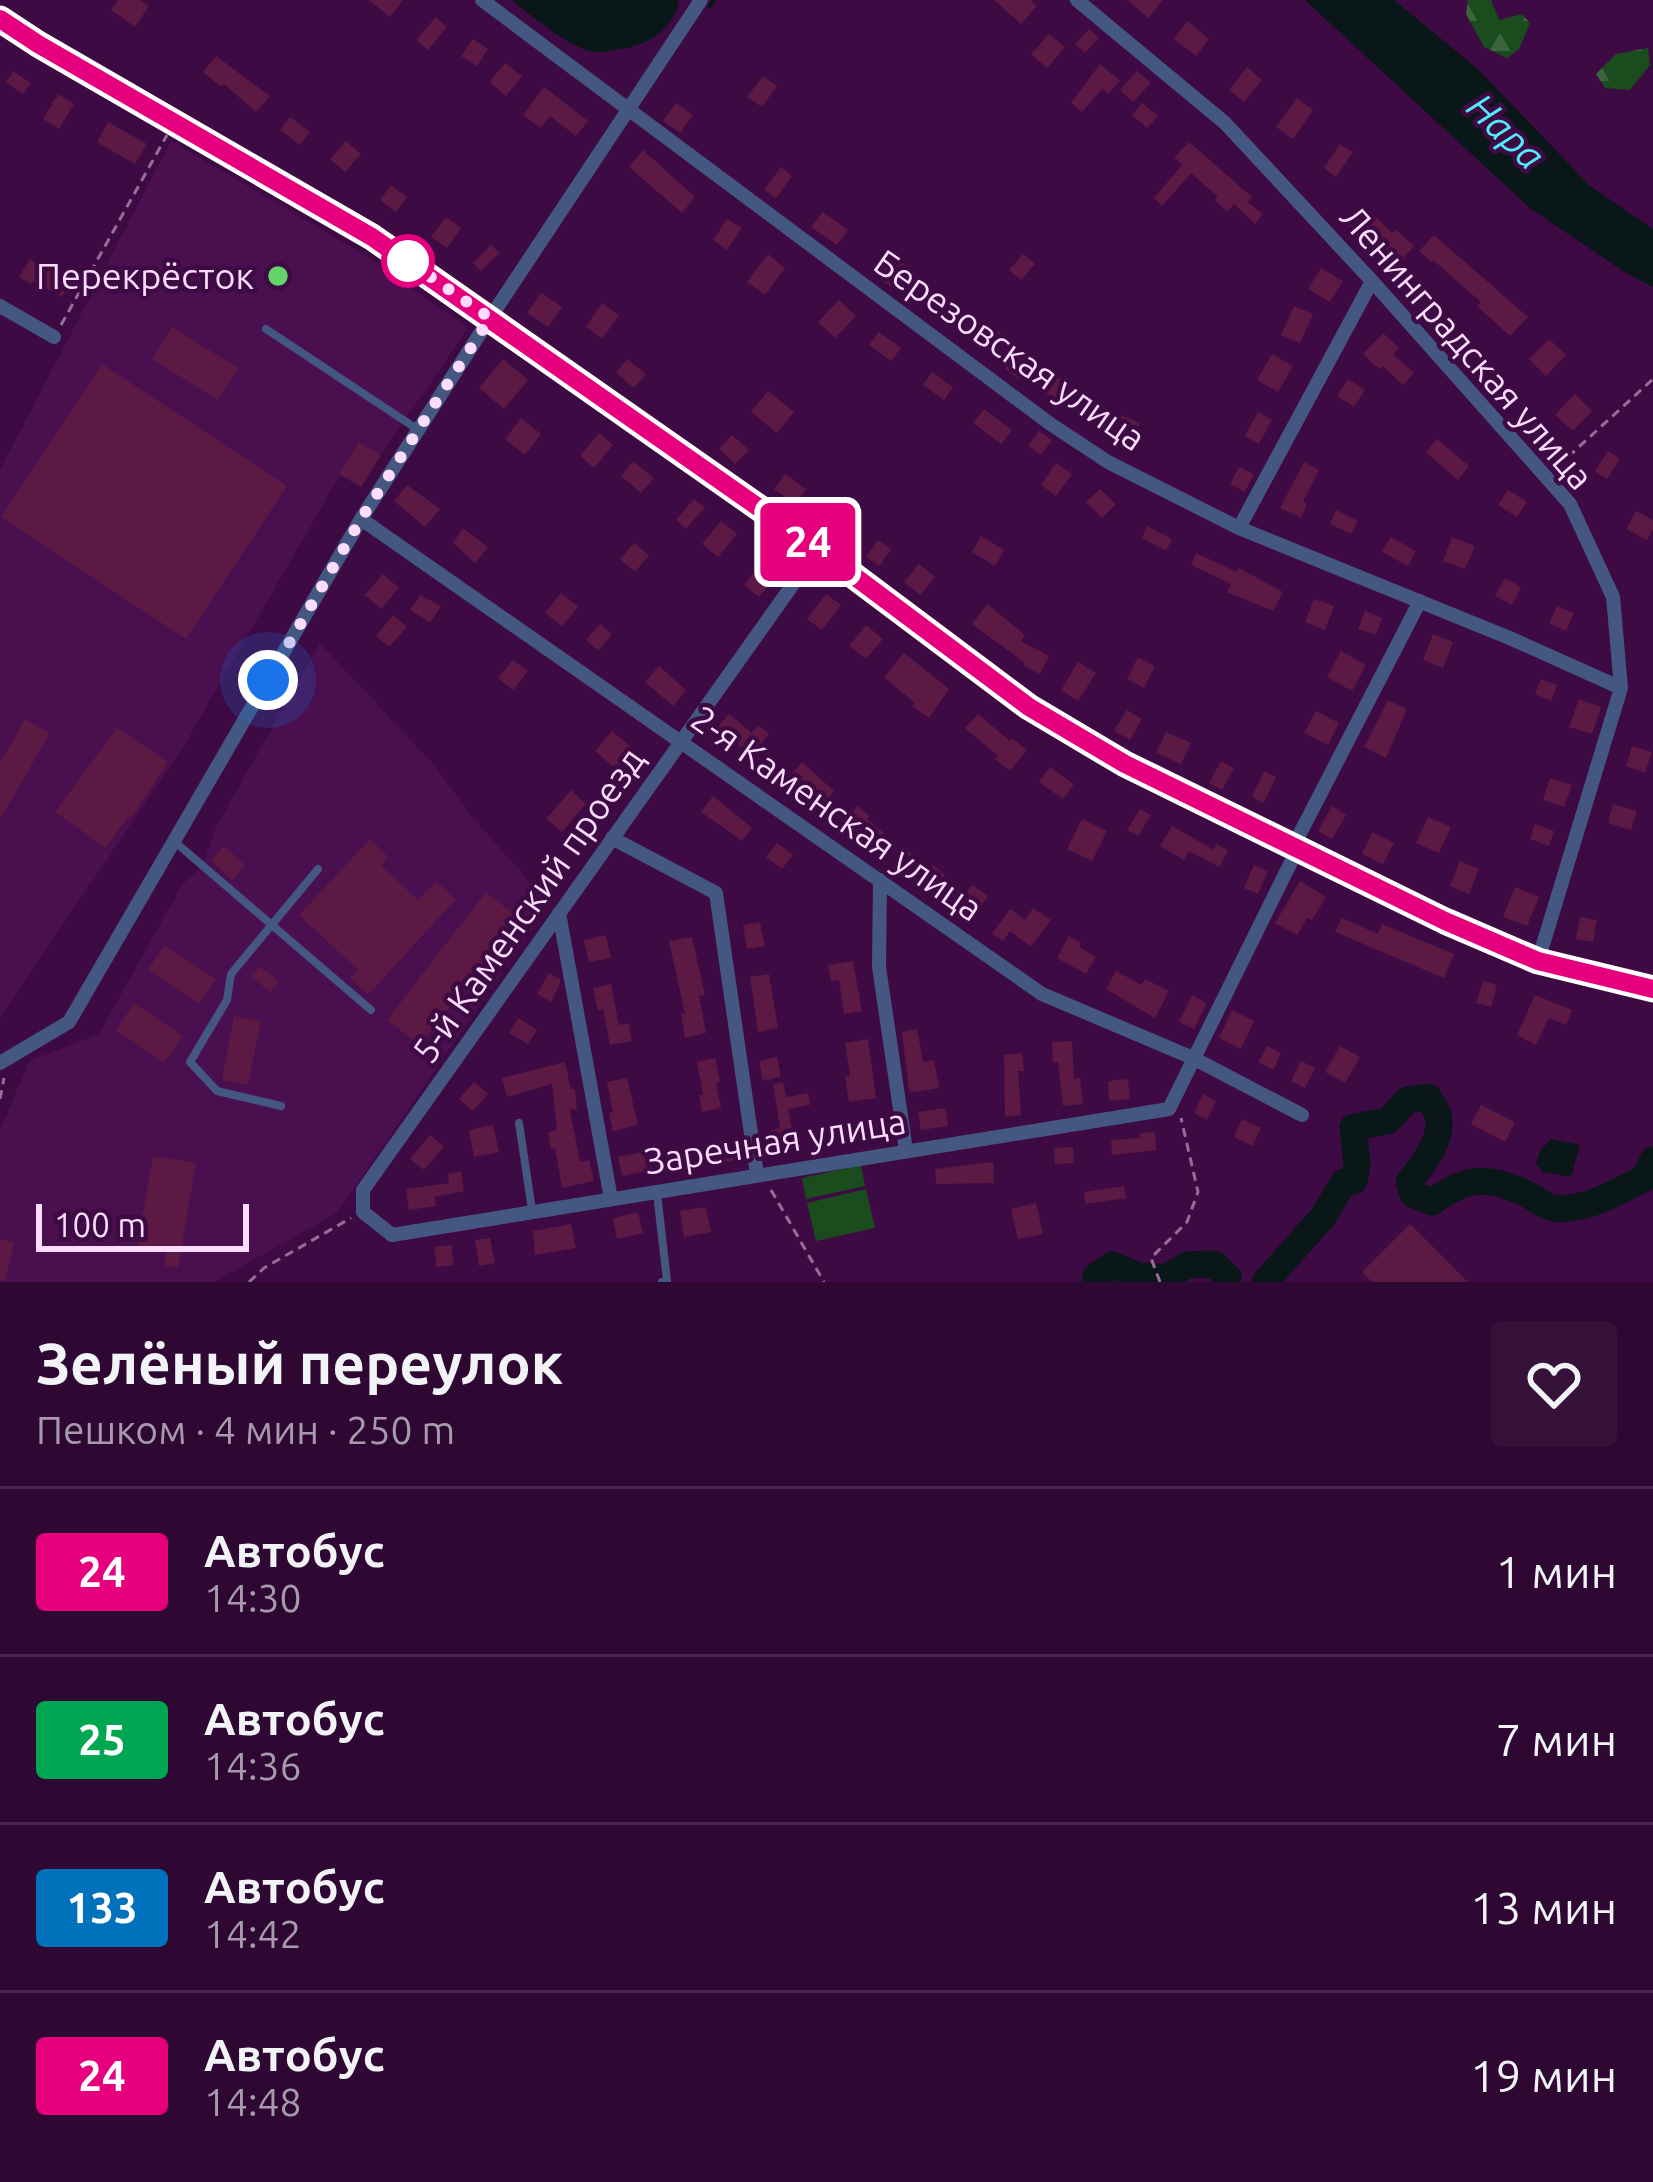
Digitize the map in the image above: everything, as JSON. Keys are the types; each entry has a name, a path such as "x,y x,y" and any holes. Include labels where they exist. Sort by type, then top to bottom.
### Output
{"street":[{"name":"Березовская улица","path":"482,0 1049,423 1108,462 1239,528 1621,688"},
{"path":"4,1061 69,1022 361,519 701,0"},
{"name":"Ленинградская улица","path":"1077,0 1225,123 1570,504 1613,596 1621,688 1538,961"},
{"path":"0,19 372,237 818,549 1029,707 1125,764 1445,921 1538,961 1653,989"},
{"path":"1239,528 1372,281"},
{"path":"0,306 54,337"},
{"name":"2-я Каменская улица","path":"361,519 1042,994 1193,1058 1302,1115"},
{"name":"5-й Каменский проезд","path":"363,1211 363,1190 818,549"},
{"path":"1172,1102 1293,858 1294,845 1420,602"},
{"path":"612,838 716,893 760,1175"},
{"path":"880,880 879,968 906,1150"},
{"path":"559,913 610,1199"},
{"name":"Заречная улица","path":"363,1211 392,1234 1172,1102"}],"lane":[{"path":"266,328 418,430"},
{"path":"174,841 371,1010"},
{"path":"281,1106 217,1091 190,1062 227,1000 231,974 318,868"},
{"path":"519,1123 532,1212"},
{"path":"656,1191 667,1281 662,1282"}],"path":[{"path":"54,337 174,122"},
{"path":"1546,477 1653,379"},
{"path":"0,1099 4,1061"},
{"path":"1160,1282 1151,1258 1187,1222 1198,1192 1172,1102"},
{"path":"760,1175 824,1282"},
{"path":"248,1282 363,1211"}],"shaded area":[{"path":"171,141 370,258 468,328 381,455 359,442 185,744 0,1018 0,470"},
{"path":"320,643 434,765 469,813 549,904 337,1213 214,1282 0,1282 0,1131 29,1061 99,1034 182,885 203,865 215,829"}],"green space":[{"path":"1468,0 1491,0 1499,20 1522,14 1530,23 1519,49 1507,58 1484,47 1466,14"},
{"path":"1648,48 1650,65 1630,90 1605,88 1596,74 1616,54"},
{"path":"861,1165 865,1186 806,1199 802,1178"},
{"path":"866,1189 875,1228 816,1241 807,1203"}],"water":[{"path":"512,0 679,3 669,23 654,37 635,46 596,52 563,38"},
{"name":"Нара","path":"1305,0 1394,0 1479,70 1589,185 1653,229 1653,287 1531,209"},
{"path":"1551,1139 1580,1145 1571,1177 1543,1172 1536,1164"}],"building":[{"path":"118,0 140,0 149,6 135,27 111,10"},
{"path":"369,0 403,0 390,17"},
{"path":"994,0 1030,0 1037,6 1021,24"},
{"path":"1127,0 1163,0 1148,18"},
{"path":"436,17 447,27 428,50 416,40"},
{"path":"1187,21 1209,39 1196,56 1174,39"},
{"path":"1089,29 1099,38 1085,53 1075,44"},
{"path":"1049,34 1065,47 1047,68 1031,54"},
{"path":"473,39 488,49 477,66 461,56"},
{"path":"216,56 270,96 256,112 203,72"},
{"path":"505,63 522,76 506,96 491,84"},
{"path":"1100,64 1120,81 1108,94 1102,89 1082,112 1071,103"},
{"path":"1247,67 1262,80 1244,102 1229,90"},
{"path":"13,71 31,83 23,94 6,82"},
{"path":"1137,71 1151,83 1133,102 1120,90"},
{"path":"763,76 777,86 762,107 747,97"},
{"path":"544,87 588,121 576,136 550,116 541,128 523,115"},
{"path":"58,94 74,104 59,129 43,119"},
{"path":"1297,98 1313,110 1293,139 1276,127"},
{"path":"676,103 693,115 680,133 663,121"},
{"path":"1142,103 1158,116 1147,128 1132,115"},
{"path":"290,117 310,132 300,145 280,130"},
{"path":"108,122 147,144 135,164 97,142"},
{"path":"346,141 361,154 345,172 330,159"},
{"path":"1189,142 1252,197 1248,202 1263,214 1255,224 1234,204 1227,212 1191,173 1162,206 1154,198 1182,165 1174,158"},
{"path":"1340,144 1353,152 1336,177 1324,168"},
{"path":"643,150 695,197 682,213 629,167"},
{"path":"781,167 792,176 776,198 764,190"},
{"path":"391,185 407,197 396,212 380,200"},
{"path":"1366,208 1414,246 1397,265 1349,226"},
{"path":"823,212 848,230 837,245 811,227"},
{"path":"446,217 461,228 447,248 431,237"},
{"path":"727,219 742,228 727,250 713,240"},
{"path":"1434,235 1528,317 1510,336 1477,306 1481,302 1419,251"},
{"path":"491,245 499,253 481,271 473,263"},
{"path":"768,254 785,268 765,295 747,282"},
{"path":"1023,254 1035,264 1021,280 1009,270"},
{"path":"891,255 906,266 891,287 876,276"},
{"path":"30,259 73,277 62,297 19,277"},
{"path":"1321,268 1343,281 1330,302 1308,289"},
{"path":"929,286 950,302 941,314 919,299"},
{"path":"541,293 562,307 548,327 527,313"},
{"path":"839,300 856,316 835,338 818,322"},
{"path":"602,303 619,315 602,339 586,327"},
{"path":"1294,306 1313,314 1300,343 1281,335"},
{"path":"984,320 1004,335 991,352 971,338"},
{"path":"172,327 238,368 218,400 152,359"},
{"path":"879,332 901,348 891,361 869,345"},
{"path":"1383,333 1399,348 1393,354 1414,373 1403,385 1363,354"},
{"path":"1549,339 1566,355 1546,376 1529,359"},
{"path":"1018,352 1033,363 1020,380 1005,369"},
{"path":"1272,354 1293,366 1278,392 1257,380"},
{"path":"503,359 528,380 504,409 479,388"},
{"path":"627,359 646,374 634,388 616,373"},
{"path":"102,364 287,486 186,639 1,517"},
{"path":"932,372 953,387 944,400 923,385"},
{"path":"1048,373 1065,381 1056,399 1039,390"},
{"path":"1348,379 1365,390 1354,407 1337,396"},
{"path":"768,391 794,412 777,433 751,412"},
{"path":"1575,394 1592,411 1573,431 1555,415"},
{"path":"1102,407 1140,423 1132,440 1095,423"},
{"path":"984,409 1012,430 1001,444 973,423"},
{"path":"1258,412 1272,420 1259,444 1245,436"},
{"path":"521,418 541,434 525,455 505,439"},
{"path":"1039,431 1052,440 1041,455 1028,446"},
{"path":"599,433 613,445 594,468 580,456"},
{"path":"732,435 749,450 735,464 719,449"},
{"path":"1437,439 1469,466 1458,480 1426,452"},
{"path":"359,442 381,455 361,487 339,474"},
{"path":"1608,451 1620,459 1607,479 1595,471"},
{"path":"633,461 654,478 641,493 621,476"},
{"path":"1304,462 1319,470 1303,502 1307,504 1301,518 1280,508"},
{"path":"1056,463 1072,474 1056,496 1041,485"},
{"path":"1239,467 1254,474 1245,492 1230,484"},
{"path":"785,474 806,489 795,504 774,489"},
{"path":"407,485 440,509 425,527 394,501"},
{"path":"1100,489 1116,504 1102,518 1086,502"},
{"path":"1508,490 1527,502 1517,517 1498,505"},
{"path":"694,499 705,507 686,529 676,520"},
{"path":"846,508 858,517 843,537 831,528"},
{"path":"1336,510 1358,521 1351,534 1330,524"},
{"path":"1636,511 1653,520 1647,540 1626,529"},
{"path":"721,521 737,534 718,557 702,544"},
{"path":"1147,526 1172,539 1166,551 1142,538"},
{"path":"463,528 488,547 475,563 453,543"},
{"path":"981,536 1004,550 995,566 972,552"},
{"path":"1391,537 1416,551 1408,566 1382,552"},
{"path":"1452,537 1475,546 1465,569 1443,561"},
{"path":"878,540 891,549 880,566 866,557"},
{"path":"634,543 649,555 635,572 620,559"},
{"path":"1196,553 1237,572 1239,568 1283,592 1273,611 1227,592 1231,584 1191,565"},
{"path":"769,555 784,567 759,597 744,585"},
{"path":"919,564 935,577 920,595 904,582"},
{"path":"383,574 399,588 381,609 365,595"},
{"path":"1505,578 1521,587 1512,605 1495,596"},
{"path":"561,593 578,607 562,626 545,613"},
{"path":"826,594 841,605 822,630 807,619"},
{"path":"420,595 441,606 430,623 410,610"},
{"path":"1314,599 1334,606 1325,630 1305,622"},
{"path":"987,604 1025,635 1021,641 1049,656 1040,674 972,624"},
{"path":"1557,606 1574,613 1566,631 1549,623"},
{"path":"1365,611 1382,618 1376,635 1358,629"},
{"path":"393,615 407,627 389,647 376,636"},
{"path":"600,624 612,634 598,651 586,640"},
{"path":"866,625 883,639 866,659 849,646"},
{"path":"1433,634 1453,642 1443,668 1423,660"},
{"path":"1341,651 1366,665 1352,691 1327,677"},
{"path":"904,653 949,689 929,718 884,677"},
{"path":"1138,657 1155,666 1144,688 1127,679"},
{"path":"513,660 528,671 513,690 498,678"},
{"path":"1078,662 1096,673 1078,701 1061,690"},
{"path":"659,666 686,690 673,706 645,682"},
{"path":"1541,679 1557,685 1551,701 1535,694"},
{"path":"1579,699 1601,707 1592,734 1569,727"},
{"path":"1388,700 1407,709 1386,758 1364,747"},
{"path":"1127,710 1142,719 1130,740 1114,731"},
{"path":"1316,711 1339,723 1328,745 1304,733"},
{"path":"729,714 752,733 758,725 769,734 752,755 735,742 728,751 710,736"},
{"path":"978,714 1027,750 1010,771 965,728"},
{"path":"25,719 50,733 0,819 0,763"},
{"path":"117,728 168,762 106,848 55,812"},
{"path":"612,731 636,751 619,772 595,751"},
{"path":"1166,732 1191,743 1181,764 1156,753"},
{"path":"1632,746 1652,752 1645,773 1626,766"},
{"path":"1221,761 1234,768 1222,790 1209,783"},
{"path":"802,762 834,791 820,809 786,781"},
{"path":"1050,767 1074,784 1063,799 1039,782"},
{"path":"1264,771 1276,777 1264,803 1252,797"},
{"path":"1550,778 1572,785 1564,807 1543,800"},
{"path":"571,790 586,804 562,832 546,819"},
{"path":"713,796 752,828 742,841 701,812"},
{"path":"1613,804 1637,811 1631,830 1608,823"},
{"path":"858,806 884,833 874,846 845,821"},
{"path":"1332,806 1346,815 1332,839 1318,831"},
{"path":"1140,809 1151,815 1138,836 1127,830"},
{"path":"1428,817 1451,827 1439,853 1416,843"},
{"path":"1082,819 1107,831 1092,861 1067,849"},
{"path":"1535,824 1554,831 1549,846 1530,839"},
{"path":"1172,826 1214,850 1216,844 1228,850 1219,867 1189,851 1184,860 1160,846"},
{"path":"1372,832 1394,843 1383,864 1362,854"},
{"path":"370,839 388,857 381,865 418,900 436,881 456,899 368,995 350,978 358,970 299,915"},
{"path":"777,843 793,855 782,869 766,857"},
{"path":"224,846 245,865 232,880 211,861"},
{"path":"907,850 945,875 934,889 897,863"},
{"path":"1460,861 1479,869 1469,894 1450,886"},
{"path":"1254,865 1268,871 1258,894 1244,888"},
{"path":"1300,881 1326,897 1297,935 1275,923"},
{"path":"972,885 988,896 975,914 959,903"},
{"path":"1515,887 1539,897 1527,926 1503,917"},
{"path":"486,892 519,918 420,1045 387,1020"},
{"path":"1033,908 1051,920 1031,947 1010,931 1003,941 992,934 1010,909 1025,920"},
{"path":"1580,917 1597,920 1593,942 1576,939"},
{"path":"1342,918 1378,934 1382,924 1454,954 1444,978 1335,932"},
{"path":"760,922 765,946 747,949 743,925"},
{"path":"606,935 611,958 589,962 584,940"},
{"path":"1069,936 1096,957 1086,974 1057,958"},
{"path":"692,937 705,995 699,996 706,1033 685,1038 681,1014 685,1014 669,941"},
{"path":"164,945 216,979 199,1004 148,970"},
{"path":"853,961 862,1011 844,1014 839,980 831,981 828,965"},
{"path":"260,966 279,982 270,992 251,976"},
{"path":"1116,971 1142,985 1145,979 1169,991 1155,1018 1106,989"},
{"path":"549,973 560,979 551,1002 537,994"},
{"path":"769,974 778,1028 758,1032 750,977"},
{"path":"1483,981 1497,985 1491,1007 1476,1003"},
{"path":"611,984 619,1025 629,1023 632,1041 610,1045 593,988"},
{"path":"1192,995 1207,1003 1194,1029 1179,1022"},
{"path":"1535,995 1572,1010 1566,1025 1549,1018 1536,1045 1517,1035"},
{"path":"134,1003 183,1036 164,1063 116,1030"},
{"path":"1232,1010 1254,1021 1241,1049 1219,1038"},
{"path":"234,1016 261,1021 248,1085 222,1080"},
{"path":"518,1018 537,1030 528,1044 509,1033"},
{"path":"917,1029 923,1062 934,1060 939,1088 914,1092 909,1091 902,1032"},
{"path":"868,1039 876,1098 849,1102 845,1043"},
{"path":"1072,1041 1074,1079 1080,1078 1083,1104 1063,1106 1052,1042"},
{"path":"1267,1046 1281,1053 1273,1070 1258,1062"},
{"path":"1340,1046 1360,1057 1345,1083 1325,1072"},
{"path":"1022,1053 1024,1071 1018,1071 1021,1115 1005,1117 1004,1055"},
{"path":"777,1057 781,1077 763,1081 759,1061"},
{"path":"715,1058 721,1108 702,1112 697,1062"},
{"path":"1301,1061 1315,1068 1305,1088 1291,1081"},
{"path":"565,1062 571,1089 575,1089 577,1109 570,1110 580,1162 589,1160 594,1181 562,1188 548,1132 557,1130 552,1084 507,1097 502,1078"},
{"path":"627,1078 638,1125 613,1131 607,1082"},
{"path":"1128,1079 1130,1099 1109,1101 1108,1081"},
{"path":"474,1082 488,1094 473,1111 459,1099"},
{"path":"783,1082 786,1097 808,1093 810,1105 788,1109 796,1148 775,1152 771,1130 780,1128 773,1084"},
{"path":"1203,1094 1216,1101 1207,1120 1194,1113"},
{"path":"1481,1105 1515,1122 1505,1142 1471,1124"},
{"path":"945,1108 948,1126 921,1130 918,1112"},
{"path":"878,1119 880,1134 863,1137 860,1122"},
{"path":"1242,1119 1261,1128 1252,1146 1234,1137"},
{"path":"493,1125 499,1152 474,1157 469,1130"},
{"path":"1155,1132 1156,1150 1112,1155 1111,1140"},
{"path":"430,1135 444,1147 424,1170 410,1159"},
{"path":"730,1139 734,1160 708,1165 704,1144"},
{"path":"1073,1147 1074,1163 1055,1164 1054,1148"},
{"path":"648,1151 652,1170 622,1176 618,1157"},
{"path":"153,1156 196,1163 178,1268 164,1266 166,1252 137,1247"},
{"path":"993,1162 994,1183 936,1184 935,1169"},
{"path":"461,1171 464,1191 434,1197 436,1206 409,1210 406,1189 449,1183 448,1174"},
{"path":"1124,1186 1126,1198 1086,1204 1084,1192"},
{"path":"1036,1203 1043,1234 1018,1239 1011,1209"},
{"path":"706,1207 711,1232 684,1237 680,1211"},
{"path":"638,1212 643,1233 617,1239 613,1218"},
{"path":"571,1224 576,1248 535,1255 533,1231"},
{"path":"1410,1224 1468,1282 1372,1282 1362,1272"},
{"path":"490,1238 495,1263 479,1266 475,1240"},
{"path":"0,1239 14,1242 5,1281 0,1281"},
{"path":"451,1245 454,1265 437,1267 434,1247"}],"waterway":[{"path":"710,6 714,0"},
{"path":"1265,1282 1323,1217 1344,1182 1354,1181 1353,1127 1388,1121 1407,1100 1428,1097 1437,1113 1435,1143 1409,1182 1413,1194 1432,1202 1479,1181 1515,1189 1551,1207 1578,1207 1645,1178 1653,1160"},
{"path":"1095,1282 1096,1276 1113,1265 1138,1276 1165,1278 1187,1265 1214,1264 1228,1277 1226,1282"}],"bus line":[{"name":"24","path":"0,19 372,237 818,549 1029,707 1125,764 1445,921 1538,961 1653,989"}],"place":[{"name":"Перекрёсток","path":"278,276"}],"route":[{"path":"268,680 361,519 490,318 408,261"}]}
